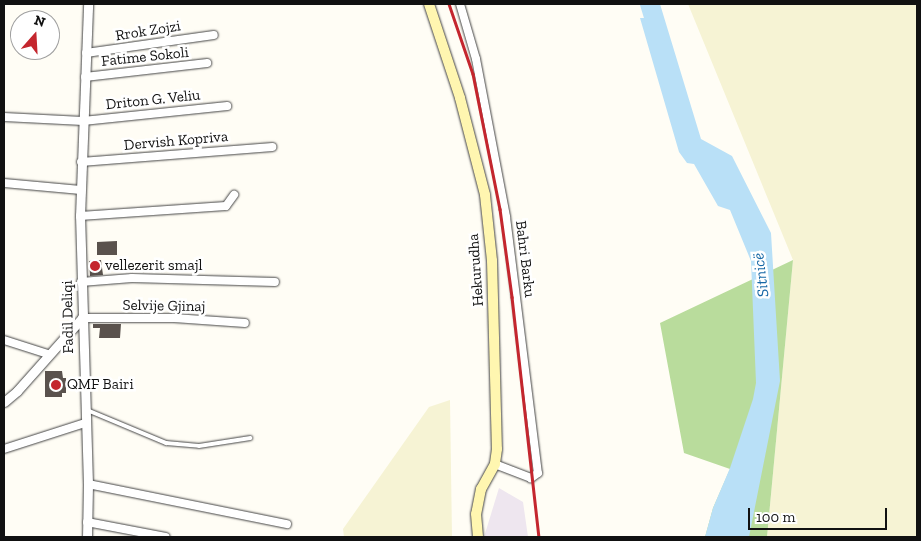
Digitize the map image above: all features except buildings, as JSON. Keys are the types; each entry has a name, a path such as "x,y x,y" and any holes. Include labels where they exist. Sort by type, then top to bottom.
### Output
{"main road":[{"name":"Hekurudha","path":"429,4 460,98 485,195 492,271 498,428 495,464 481,489 476,514 478,537"}],"street":[{"name":"Fadil Deliqi","path":"87,537 88,484 80,216 89,4"},
{"name":"Bahri Barku","path":"460,4 476,59 506,217 538,473 531,478 495,464"},
{"name":"Rrok Zojzi","path":"86,53 214,35"},
{"name":"Fatime Sokoli","path":"85,77 207,63"},
{"name":"Driton G. Veliu","path":"83,121 227,106"},
{"path":"4,117 83,121"},
{"name":"Dervish Kopriva","path":"81,162 272,147"},
{"path":"4,183 81,190"},
{"path":"80,216 226,206 234,195"},
{"path":"81,282 141,278 275,282"},
{"path":"4,402 17,391 82,318"},
{"name":"Selvije Gjinaj","path":"82,318 174,318 245,323"},
{"path":"4,340 48,354"},
{"path":"4,449 85,423"},
{"path":"88,484 287,524"},
{"path":"87,522 166,537"}],"lane":[{"path":"85,410 166,443 198,446 250,438"}],"shaded area":[{"path":"688,4 917,4 917,537 767,537 793,260"},
{"path":"450,400 452,537 344,537 343,529 429,407"},
{"path":"499,488 523,502 528,537 484,537"}],"green space":[{"path":"793,260 767,537 705,537 713,508 730,469 684,453 660,323"}],"water":[{"path":"653,4 660,4 701,139 732,156 771,233 780,381 749,537 705,537 713,508 730,468 753,399 756,383 751,261 730,210 718,206 694,164 687,163 679,152 640,18 650,18"}],"waterway":[{"name":"Sitnicë","path":"648,4 658,36"}],"railway":[{"path":"449,4 473,74 500,209 512,297 539,537"}],"place":[{"name":"vellezerit smajl","path":"95,266"},
{"name":"QMF Bairi","path":"56,385"}]}
